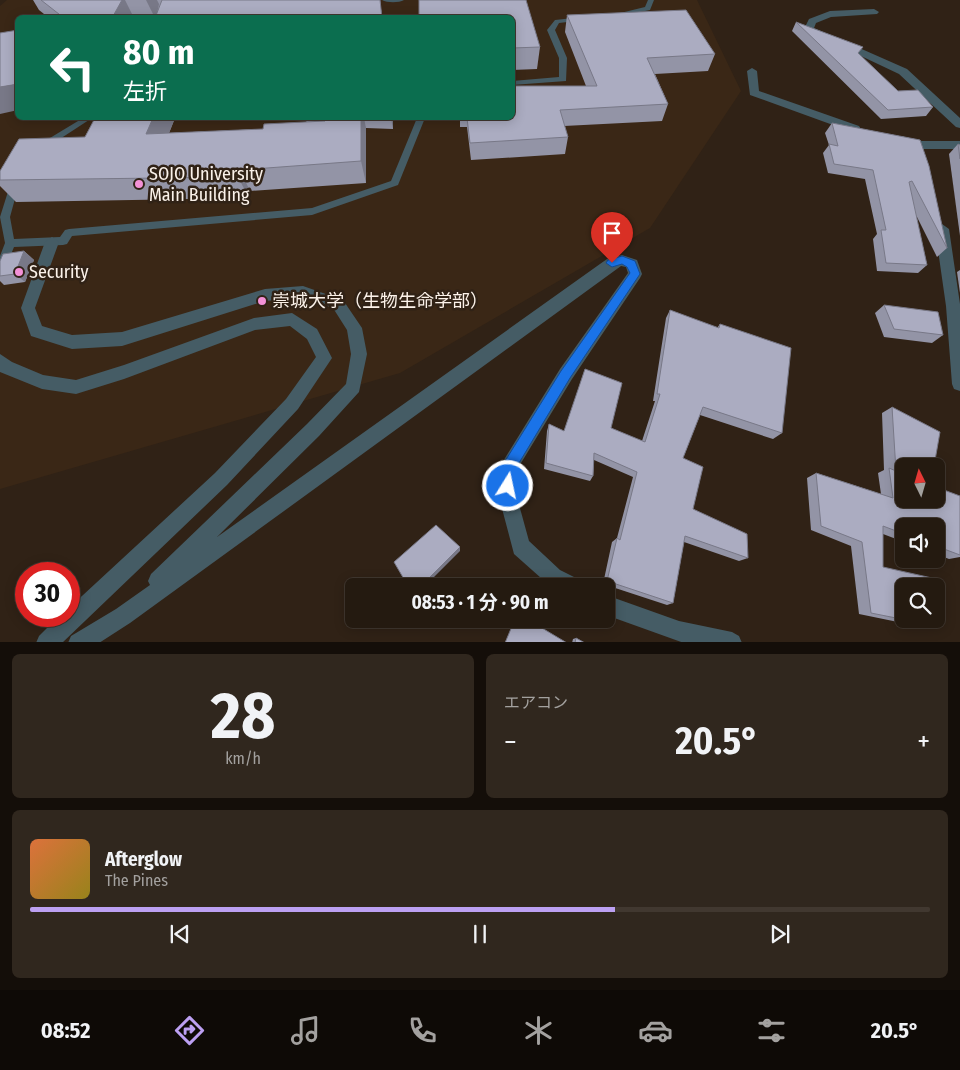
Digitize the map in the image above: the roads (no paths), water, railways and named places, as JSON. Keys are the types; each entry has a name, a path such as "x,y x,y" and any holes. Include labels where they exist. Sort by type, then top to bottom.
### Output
{"street":[{"path":"874,12 830,14 812,21 809,29 827,40 895,66 923,88 960,124"},
{"path":"752,71 754,93 837,124 865,131"},
{"path":"894,138 923,150 960,145"},
{"path":"938,212 953,306 960,384"},
{"path":"52,242 28,308 36,331 72,342 122,339 264,296 303,292 338,304 354,328 358,346 359,354 353,387 313,430 124,616"},
{"path":"78,642 124,616 604,268 622,260 632,264 635,274 566,374 506,471 509,501 521,547 555,578"},
{"path":"0,361 6,367 42,382 76,387 124,372 254,324 292,319 312,334 324,358 292,404 221,479 46,642"},
{"path":"615,608 679,631 732,642"}],"lane":[{"path":"385,0 401,0"},
{"path":"611,16 648,9 651,0"},
{"path":"515,83 563,80 563,58 551,30 557,21 593,18"},
{"path":"36,151 85,120"},
{"path":"10,243 64,241 70,233 176,225 312,211 395,183 420,120"},
{"path":"0,269 10,243 5,216 18,177"}],"place":[{"name":"SOJO University Main Building","path":"139,184"},
{"name":"Security","path":"19,272"},
{"name":"崇城大学（生物生命学部）","path":"262,301"}]}
